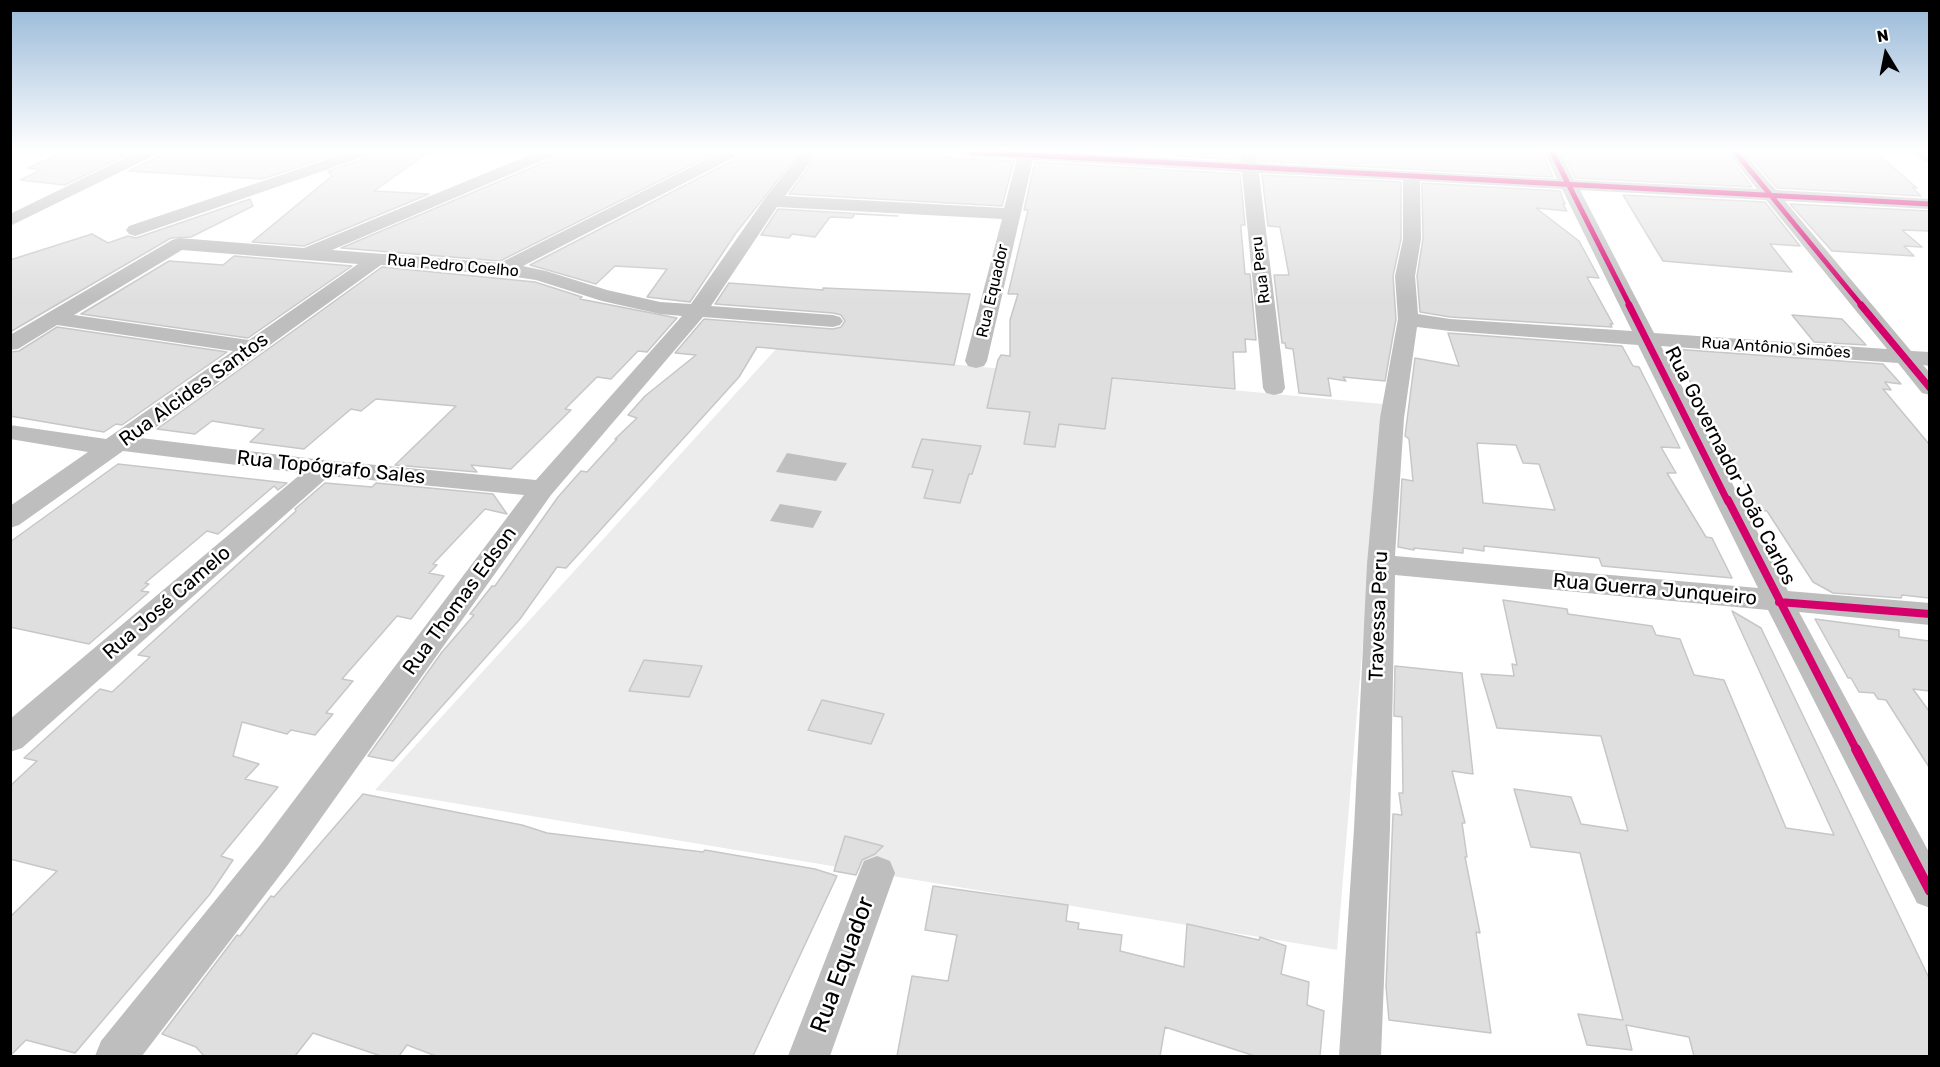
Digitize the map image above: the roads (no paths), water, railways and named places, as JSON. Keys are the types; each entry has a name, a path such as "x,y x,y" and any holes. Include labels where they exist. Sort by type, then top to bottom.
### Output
{"street":[{"path":"10,221 49,202"},
{"path":"135,230 217,202"},
{"path":"306,254 431,202"},
{"path":"503,269 635,202"},
{"name":"Rua Thomas Edson","path":"116,1056 274,855 542,489 697,311 771,202"},
{"path":"787,202 1011,214"},
{"name":"Rua Equador","path":"976,361 1014,202"},
{"name":"Rua Peru","path":"1253,202 1274,388"},
{"name":"Travessa Peru","path":"1360,1056 1372,829 1381,564 1392,418 1408,320 1405,276 1412,239 1411,202"},
{"name":"Rua Governador João Carlos","path":"1578,202 1779,602 1929,891"},
{"path":"1778,202 1929,388"},
{"path":"1891,202 1929,204"},
{"name":"Rua Pedro Coelho","path":"53,318 176,245 503,269 539,275 630,302 697,311 833,321"},
{"name":"Rua Alcides Santos","path":"10,519 376,260"},
{"path":"764,338 776,317"},
{"path":"10,344 53,318 254,347"},
{"name":"Rua Antônio Simões","path":"1408,320 1450,325 1929,359"},
{"name":"Rua Topógrafo Sales","path":"10,432 116,446 542,489"},
{"name":"Rua José Camelo","path":"10,738 323,468"},
{"name":"Rua Guerra Junqueiro","path":"1381,564 1929,614"},
{"name":"Rua Equador","path":"809,1056 877,873"}]}
